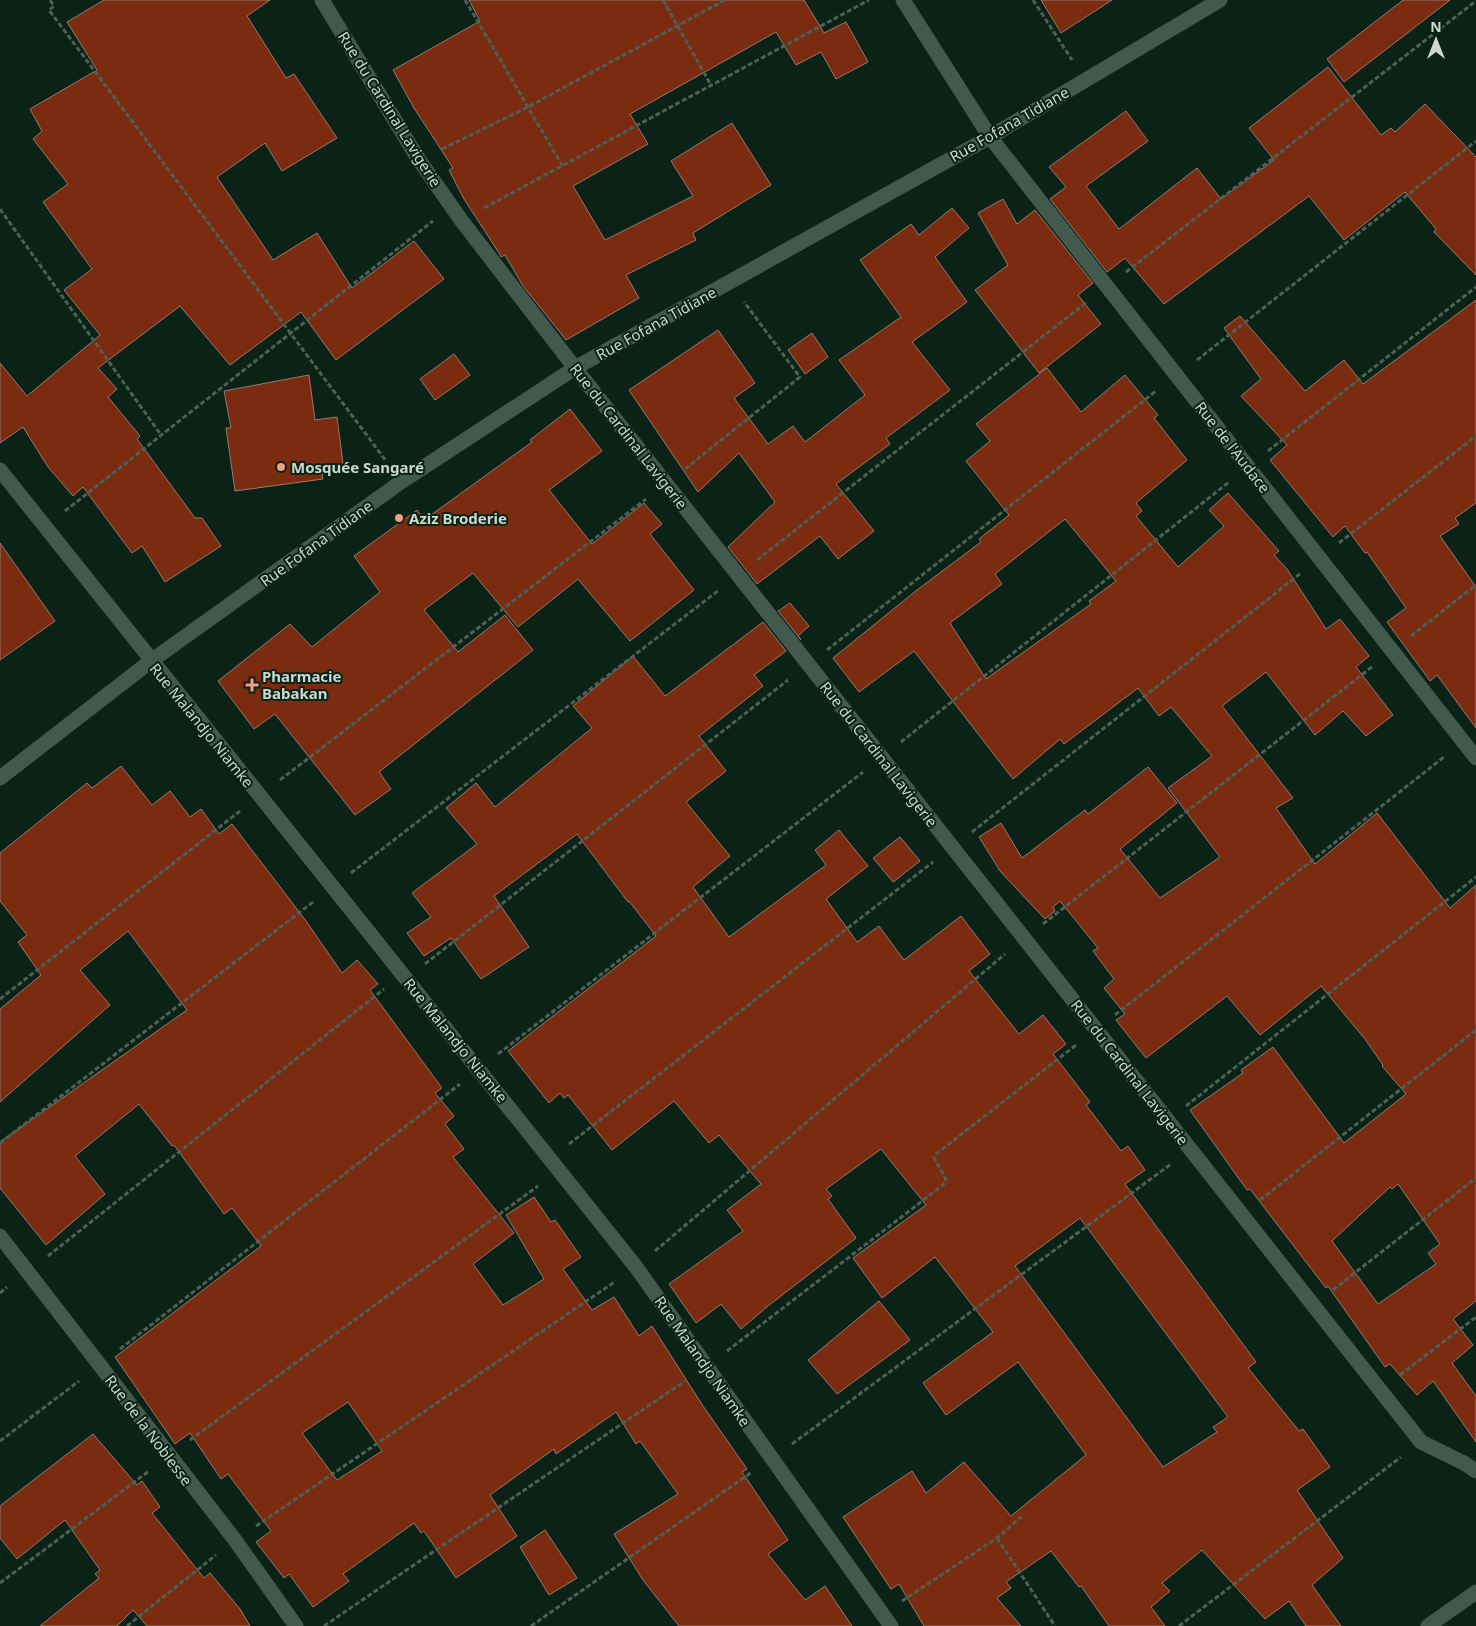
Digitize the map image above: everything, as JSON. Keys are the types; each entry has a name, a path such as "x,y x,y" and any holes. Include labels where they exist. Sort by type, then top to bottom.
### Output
{"street":[{"name":"Rue du Cardinal Lavigerie","path":"322,0 419,160 461,220 575,368 1421,1442 1464,1463 1476,1472"},
{"name":"Rue de l'Audace","path":"903,0 990,137 1476,758"},
{"name":"Rue Fofana Tidiane","path":"0,778 151,661 401,482 575,368 990,137 1220,0"},
{"name":"Rue Malandjo Niamke","path":"0,470 636,1267 886,1620"},
{"name":"Rue de la Noblesse","path":"0,1236 168,1456 235,1540 296,1626"},
{"path":"1428,1626 1476,1592"}],"path":[{"path":"50,0 54,6 49,10 292,333 401,482"},
{"path":"465,0 526,108 562,165"},
{"path":"663,0 711,85"},
{"path":"419,160 526,108 725,0"},
{"path":"461,220 869,0"},
{"path":"1033,0 1085,80"},
{"path":"0,1293 405,976 809,664 1476,141"},
{"path":"44,526 452,207"},
{"path":"0,209 161,435"},
{"path":"0,999 259,796 667,483 800,376 729,282"},
{"path":"0,1441 882,757 1248,466 1476,288"},
{"path":"0,1583 555,1164 953,847 1476,436"},
{"path":"127,1626 235,1540 636,1267 1024,938 1476,585"},
{"path":"324,1626 706,1366 943,1185 946,1181 945,1175 935,1162 936,1154 1463,742"},
{"path":"1168,1120 1476,877"},
{"path":"1242,1214 1476,1030"},
{"path":"531,1626 772,1458 1190,1149"},
{"path":"1312,1306 1476,1178"},
{"path":"1380,1390 1476,1317"},
{"path":"1178,1626 1421,1442"},
{"path":"886,1620 998,1538 1021,1518"},
{"path":"998,1538 1055,1626"}],"building":[{"path":"104,0 270,0 247,16 286,78 294,74 337,138 282,171 265,143 217,177 273,260 317,233 352,288 414,241 444,279 336,360 301,312 230,365 180,306 98,368 117,389 108,397 140,436 137,439 195,518 202,518 221,546 165,582 142,546 132,553 83,487 73,496 48,467 23,427 0,443 0,363 27,396 100,335 64,290 92,269 43,202 68,184 33,139 42,131 30,109 97,70 67,22"},
{"path":"469,0 804,0 824,33 846,22 868,62 836,79 821,52 796,65 776,32 630,114 648,144 573,186 605,240 693,196 671,161 732,123 771,185 693,233 696,240 626,275 639,298 566,340 523,286 505,255 501,257 464,199 449,170 453,168 414,108 393,70 480,21"},
{"path":"1041,0 1112,0 1061,33"},
{"path":"1403,0 1450,0 1344,82 1327,59"},
{"path":"1328,67 1381,135 1391,128 1395,132 1425,104 1476,157 1476,275 1434,232 1436,229 1405,192 1344,240 1309,196 1164,304 1125,258 1107,272 1050,199 1066,187 1049,167 1126,111 1148,141 1086,186 1119,229 1197,168 1221,199 1274,160 1249,128"},
{"path":"1003,199 1017,224 1035,210 1093,283 1078,295 1101,324 1039,373 975,290 1008,265 978,213"},
{"path":"952,208 969,228 935,257 967,302 912,342 950,390 886,438 890,444 836,484 874,531 838,559 820,536 757,584 728,547 775,502 739,453 698,492 629,390 718,330 755,383 734,398 768,444 793,426 805,442 865,395 839,360 901,317 860,260 911,224 919,235"},
{"path":"1476,300 1476,503 1455,518 1459,524 1440,536 1476,587 1476,728 1437,675 1430,681 1387,622 1406,608 1367,552 1365,553 1345,526 1333,537 1270,460 1287,445 1241,396 1261,379 1224,328 1240,316 1305,391 1344,360 1363,384"},
{"path":"812,333 828,357 805,374 788,350"},
{"path":"454,354 470,375 435,400 420,379"},
{"path":"1047,368 1081,412 1125,375 1158,415 1154,418 1187,460 1136,503 1142,511 1136,516 1178,567 1224,526 1209,510 1228,493 1279,551 1274,555 1287,569 1326,629 1340,619 1369,656 1356,667 1393,715 1366,736 1343,711 1315,735 1266,672 1222,706 1293,798 1276,808 1315,864 1377,813 1450,908 1476,885 1476,1301 1453,1319 1473,1345 1452,1363 1476,1396 1476,1442 1433,1381 1417,1395 1390,1364 1385,1367 1328,1286 1326,1288 1250,1189 1247,1190 1190,1110 1243,1073 1241,1070 1273,1047 1344,1143 1406,1094 1382,1066 1365,1039 1321,986 1260,1035 1227,996 1146,1058 1116,1020 1125,1014 1104,988 1114,979 1093,951 1098,948 1060,901 1053,907 1055,911 1045,919 1000,871 979,837 1001,823 1022,858 1085,810 1088,814 1148,767 1177,803 1120,849 1160,898 1220,857 1168,788 1212,756 1171,707 1159,716 1138,688 1064,744 1060,739 1013,779 914,651 859,692 833,658 917,590 981,542 979,539 1009,515 966,461 990,441 976,424","holes":["1065,519 1116,581 1089,601 1091,604 986,679 950,623 1002,584 995,574","1398,1184 1440,1244 1428,1253 1436,1264 1378,1304 1332,1241 1390,1187 1392,1189"]},
{"path":"309,375 315,420 337,417 344,471 322,474 323,479 235,491 226,428 231,428 224,391"},
{"path":"570,409 602,451 549,490 592,544 644,503 662,524 650,534 694,590 630,641 578,579 518,627 473,573 424,610 458,652 505,615 533,650 379,772 391,789 355,815 275,714 254,729 218,681 290,624 312,647 380,592 354,556 417,510 424,520 532,442 530,440"},
{"path":"0,543 55,621 0,660"},
{"path":"790,603 809,626 798,636 801,640 778,611"},
{"path":"763,622 786,651 754,675 763,686 699,736 726,771 686,802 730,856 693,887 729,937 826,865 815,850 839,830 868,866 826,899 857,942 879,926 904,960 961,916 990,954 969,971 1019,1034 1043,1015 1066,1044 1053,1054 1090,1102 1086,1105 1121,1151 1128,1146 1145,1170 1125,1184 1256,1362 1248,1368 1299,1431 1303,1429 1330,1467 1297,1490 1343,1558 1312,1585 1341,1626 1306,1626 1289,1601 1265,1619 1202,1550 1162,1583 1170,1591 1151,1607 1165,1626 1109,1626 1081,1586 1079,1587 1051,1551 1006,1582 1011,1588 997,1598 1021,1626 924,1626 899,1584 891,1589 843,1517 912,1471 926,1493 964,1462 1011,1516 1086,1455 1018,1362 946,1415 923,1383 993,1332 935,1257 882,1298 853,1258 926,1205 881,1149 826,1189 832,1196 828,1199 856,1238 741,1329 721,1304 696,1323 669,1284 743,1231 727,1210 761,1184 719,1135 709,1143 674,1101 612,1150 568,1095 564,1098 560,1093 549,1103 508,1051 656,936 577,834 494,896 529,947 481,979 451,938 424,956 407,933 431,917 412,893 477,844 446,808 476,783 495,807 592,728 573,706 633,656 665,696","holes":["1080,1218 1228,1417 1213,1427 1217,1432 1163,1467 1015,1266"]},
{"path":"121,766 152,805 170,791 190,817 201,809 219,834 232,824 306,921 342,973 357,960 378,984 370,990 442,1088 435,1093 454,1116 445,1124 464,1149 453,1157 514,1233 473,1264 503,1305 544,1279 506,1215 534,1197 551,1222 555,1220 581,1257 563,1269 592,1310 614,1297 639,1336 652,1326 703,1406 747,1469 742,1472 788,1540 768,1554 805,1600 825,1586 852,1626 679,1626 643,1580 614,1534 678,1494 640,1441 636,1444 616,1412 556,1454 554,1449 490,1495 517,1536 456,1578 424,1531 421,1533 414,1523 343,1574 349,1581 313,1607 289,1574 284,1578 256,1542 271,1531 228,1474 221,1479 190,1433 175,1444 115,1357 261,1246 232,1208 224,1214 174,1145 172,1146 139,1104 75,1156 105,1194 46,1245 0,1188 0,1142 187,1010 128,931 80,970 110,1005 0,1102 0,1009 41,975 18,942 27,935 0,901 0,853 87,783 92,788","holes":["348,1402 382,1451 337,1480 302,1433"]},
{"path":"900,837 920,861 893,882 873,858"},
{"path":"879,1301 910,1340 837,1394 808,1360"},
{"path":"93,1434 137,1485 142,1481 160,1507 152,1513 204,1578 210,1573 240,1609 250,1626 147,1626 133,1610 117,1626 40,1626 99,1578 95,1574 100,1570 65,1520 17,1559 0,1538 0,1506"},
{"path":"545,1530 577,1578 549,1595 520,1547"}],"place":[{"name":"Mosquée Sangaré","path":"281,467"},
{"name":"Aziz Broderie","path":"399,518"},
{"name":"Pharmacie Babakan","path":"252,685"}]}
